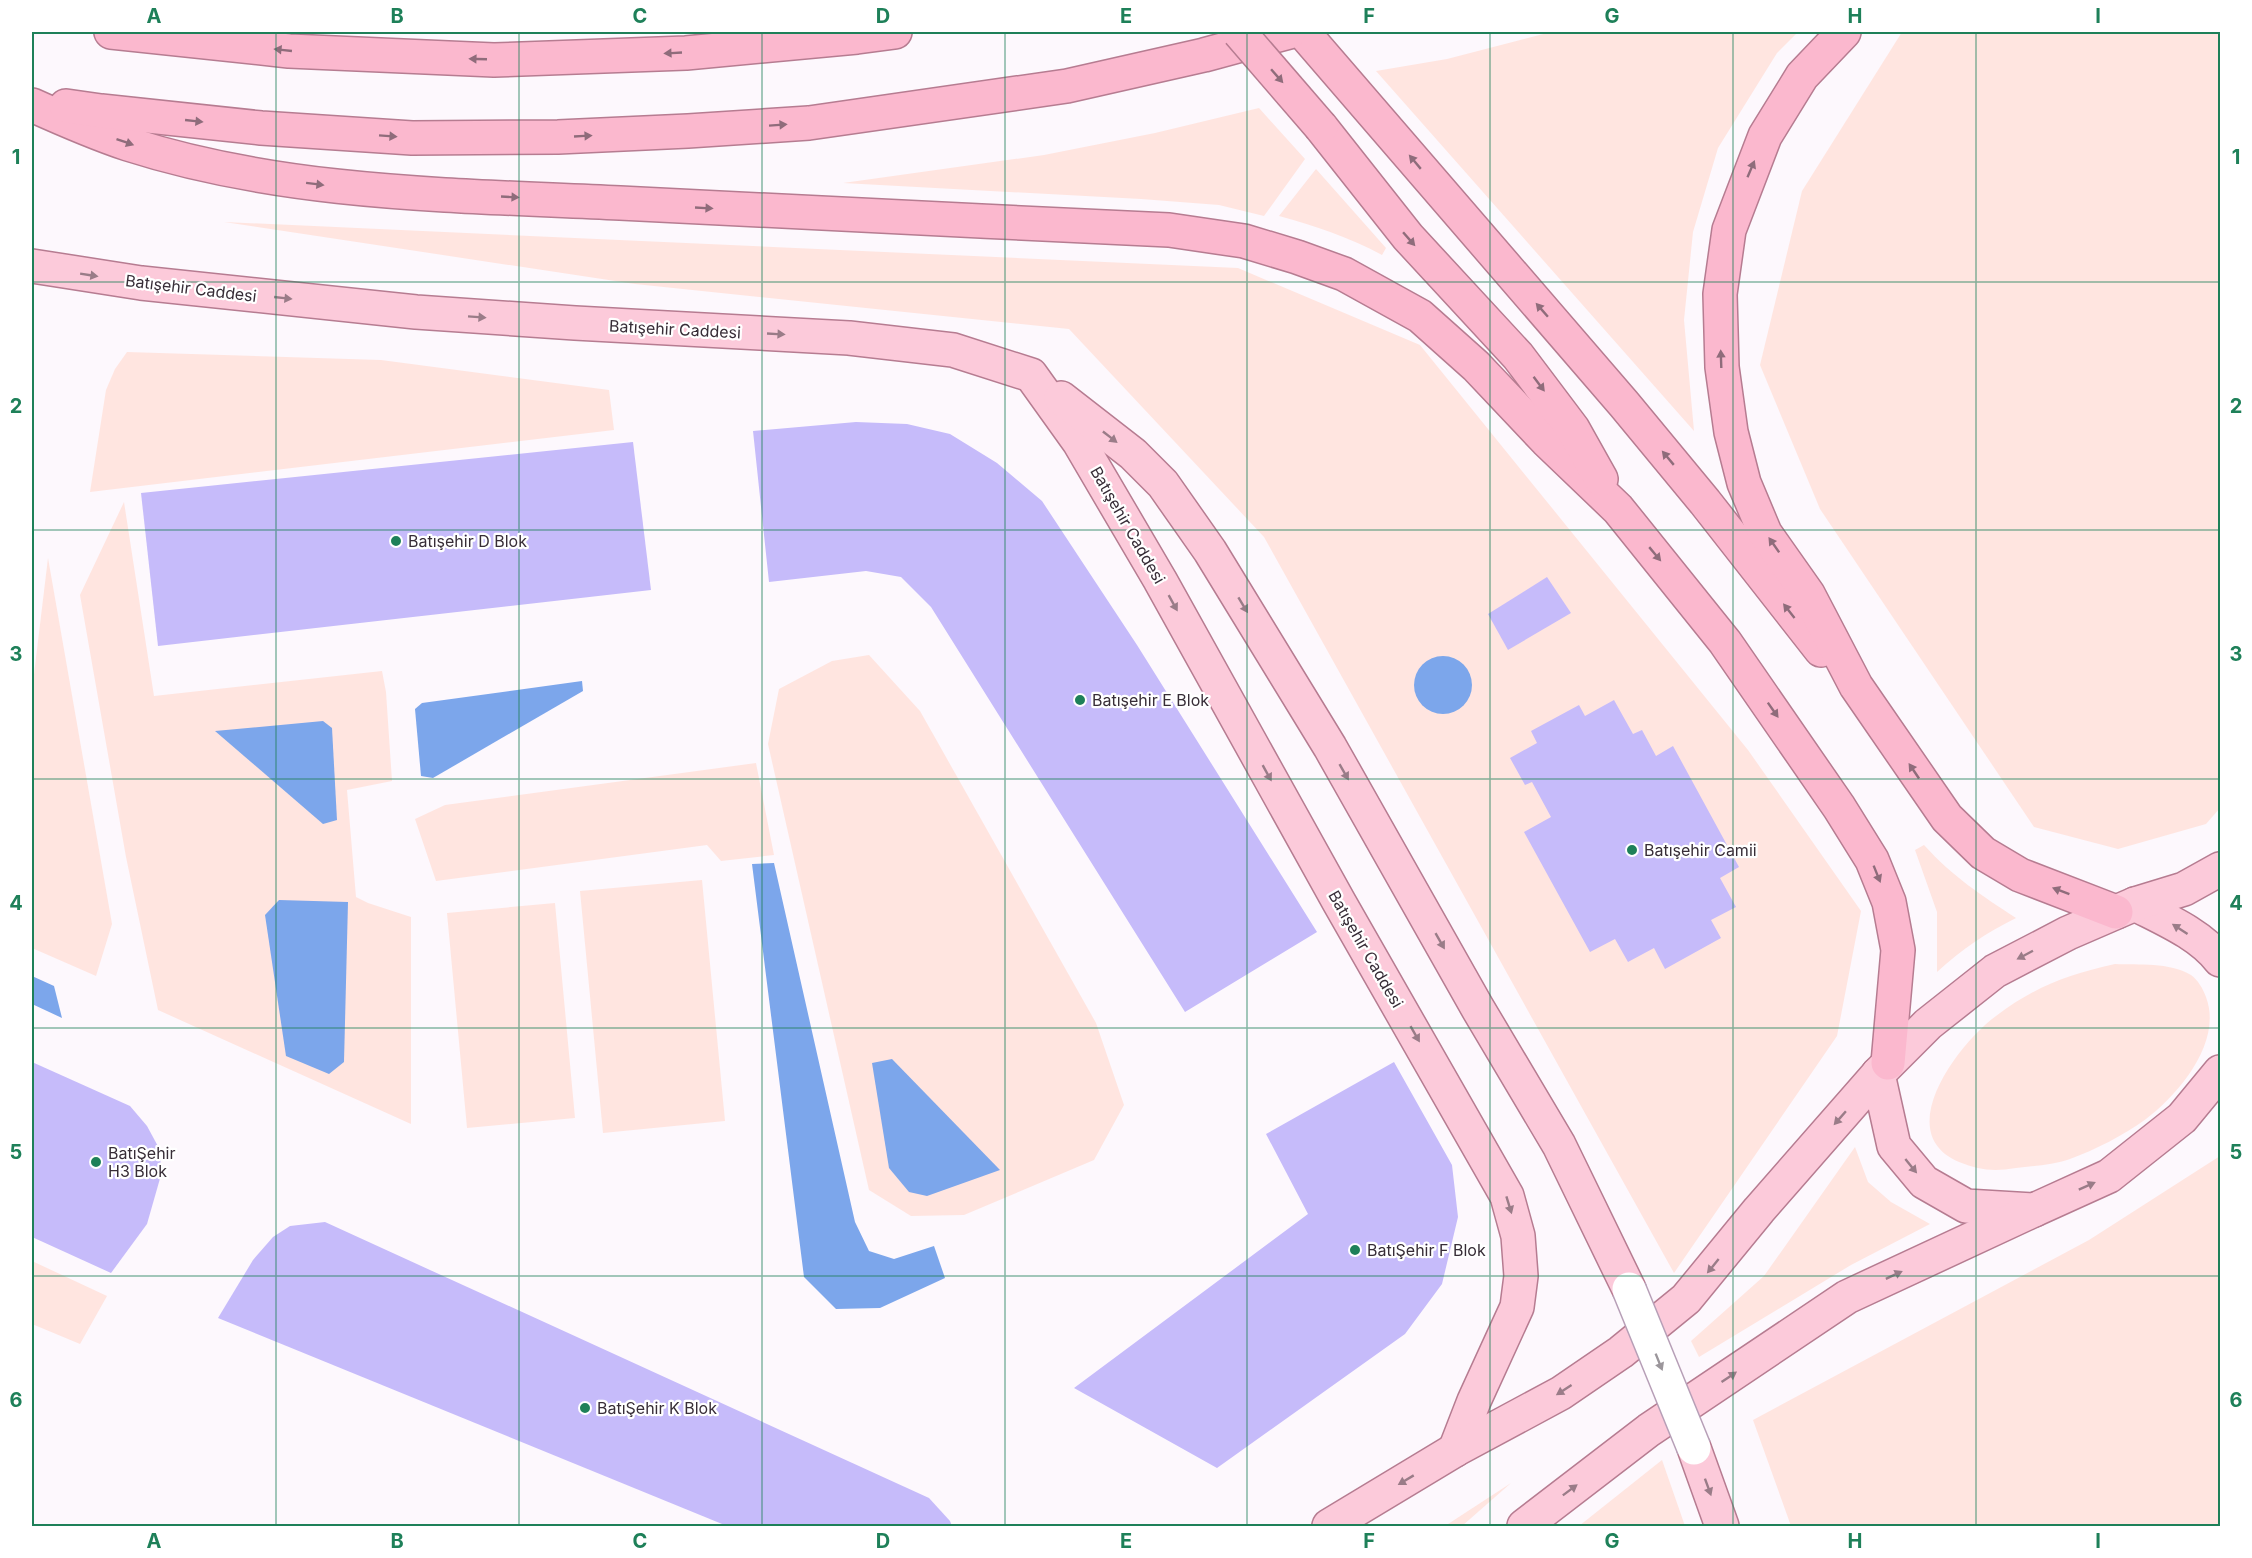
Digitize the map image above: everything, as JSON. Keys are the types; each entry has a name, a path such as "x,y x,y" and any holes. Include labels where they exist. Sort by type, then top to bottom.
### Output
{"highway":[{"path":"111,32 289,51 494,60 686,53 895,32"},
{"path":"708,32 857,37"},
{"path":"1239,32 1321,127 1408,237 1518,356 1573,429 1618,509"},
{"path":"32,100 101,111 250,126 412,138 558,137 688,131 809,123 1067,86 1204,55 1289,32"},
{"path":"1303,32 1698,493 1817,646 1856,686"},
{"path":"1844,32 1802,76 1765,136 1729,230 1720,294 1722,367 1731,432 1744,483 1765,533 1808,594 1856,686 1947,818 1983,853 2020,874 2125,908"},
{"path":"32,105 128,144 183,159 295,181 358,189 1169,230 1244,241 1344,274 1420,316 1476,366 1546,440 1618,509 1725,642 1839,807 1872,860 1889,902 1898,950 1883,1068"}],"main road":[{"name":"Batışehir Caddesi","path":"32,266 141,283 416,312 849,338 953,350 1031,375 1079,442 1160,580 1339,902 1507,1196 1518,1236 1521,1276 1517,1308 1474,1401 1455,1450"},
{"path":"1031,375 1133,454 1164,484 1210,551 1330,747 1559,1145 1629,1289"},
{"path":"1329,1527 1455,1450 1561,1394 1621,1352 1686,1299 1759,1210 1883,1068 1928,1024 1995,971 2068,933 2125,908 2184,889 2220,869"},
{"path":"2125,908 2169,922 2212,950 2220,960"},
{"path":"1883,1068 1894,1146 1923,1182 1966,1206 2034,1210"},
{"path":"1524,1527 1649,1430 1847,1297 2109,1176 2182,1118 2220,1072"},
{"path":"1694,1448 1722,1527"}],"street":[{"path":"1629,1289 1694,1448"}],"shaded area":[{"path":"1551,32 1798,32 1777,53 1718,148 1693,232 1684,320 1694,431 1376,71 1447,59"},
{"path":"1902,32 2220,32 2220,808 2206,824 2118,849 2034,827 1820,509 1760,365 1802,191"},
{"path":"1259,108 1305,159 1264,216 1219,205 843,183 1044,155 1155,133"},
{"path":"1316,169 1386,248 1382,255 1332,232 1279,216"},
{"path":"224,222 1238,268 1420,345 1748,750 1861,911 1837,1036 1674,1273 1264,537 1069,329 635,284"},
{"path":"127,352 381,360 609,390 614,430 90,492 106,390 115,369"},
{"path":"124,502 154,696 382,671 386,692 392,781 347,790 356,897 411,917 411,1124 158,1010 126,857 80,595"},
{"path":"48,558 112,924 96,976 32,948 32,691"},
{"path":"869,655 920,711 1096,1023 1124,1105 1094,1160 964,1215 911,1216 869,1190 768,744 779,689 832,661"},
{"path":"756,763 774,855 721,861 707,845 436,881 415,819 445,805"},
{"path":"1924,845 1957,876 2016,918 1975,942 1937,972 1937,912 1915,850"},
{"path":"702,880 725,1121 603,1133 580,891"},
{"path":"555,903 575,1118 467,1128 447,913"},
{"path":"2115,964 2154,965 2182,971 2196,979 2205,994 2210,1014 2203,1049 2195,1066 2172,1096 2146,1119 2119,1136 2057,1163 1986,1170 1959,1162 1939,1149 1930,1131 1931,1110 1938,1088 1950,1066 1981,1029 1996,1016 2039,989 2067,977"},
{"path":"1855,1147 1868,1182 1891,1202 1930,1224 1851,1265 1699,1357 1691,1341 1764,1276"},
{"path":"2220,1156 2220,1526 1791,1526 1753,1420 2089,1240"},
{"path":"32,1261 107,1296 80,1344 32,1324"},
{"path":"1662,1460 1685,1526 1579,1526"},
{"path":"1511,1483 1462,1526 1445,1526"}],"water":[{"path":"1437,656 1449,656 1464,664 1472,679 1472,691 1464,706 1449,714 1437,714 1422,706 1414,691 1414,679 1422,664"},
{"path":"582,681 583,691 433,778 421,776 415,709 422,703"},
{"path":"323,721 332,728 337,820 323,824 215,731"},
{"path":"774,863 855,1222 869,1251 894,1259 934,1246 945,1278 880,1308 836,1309 804,1277 752,864"},
{"path":"279,900 348,902 344,1062 329,1074 286,1056 265,915"},
{"path":"32,976 54,986 62,1018 32,1004"},
{"path":"892,1059 1000,1170 927,1196 909,1192 889,1168 872,1063"}],"building":[{"name":"Batışehir E Blok","path":"856,422 907,424 950,434 997,463 1042,501 1137,645 1317,932 1185,1012 931,607 901,577 866,571 769,582 753,431"},
{"name":"Batışehir D Blok","path":"633,442 651,590 158,646 141,493"},
{"path":"1547,577 1571,613 1508,650 1488,614"},
{"name":"Batışehir Camii","path":"1614,700 1633,734 1642,730 1656,756 1673,746 1739,867 1720,878 1736,907 1711,920 1721,938 1665,969 1654,948 1628,962 1615,939 1590,952 1524,832 1551,817 1532,782 1525,785 1510,758 1537,743 1531,731 1579,705 1585,716"},
{"name":"BatıŞehir H3 Blok","path":"32,1062 130,1106 147,1126 160,1150 161,1175 147,1224 111,1273 32,1237"},
{"name":"BatıŞehir F Blok","path":"1394,1062 1452,1165 1458,1217 1442,1284 1405,1334 1217,1468 1074,1388 1308,1214 1266,1134"},
{"name":"BatıŞehir K Blok","path":"325,1222 929,1498 952,1526 727,1526 218,1318 253,1260 273,1237 290,1226"}],"place":[{"name":"Batışehir D Blok","path":"396,541"},
{"name":"Batışehir E Blok","path":"1080,700"},
{"name":"Batışehir Camii","path":"1632,850"},
{"name":"BatıŞehir H3 Blok","path":"96,1162"},
{"name":"BatıŞehir F Blok","path":"1355,1250"},
{"name":"BatıŞehir K Blok","path":"585,1408"}]}
